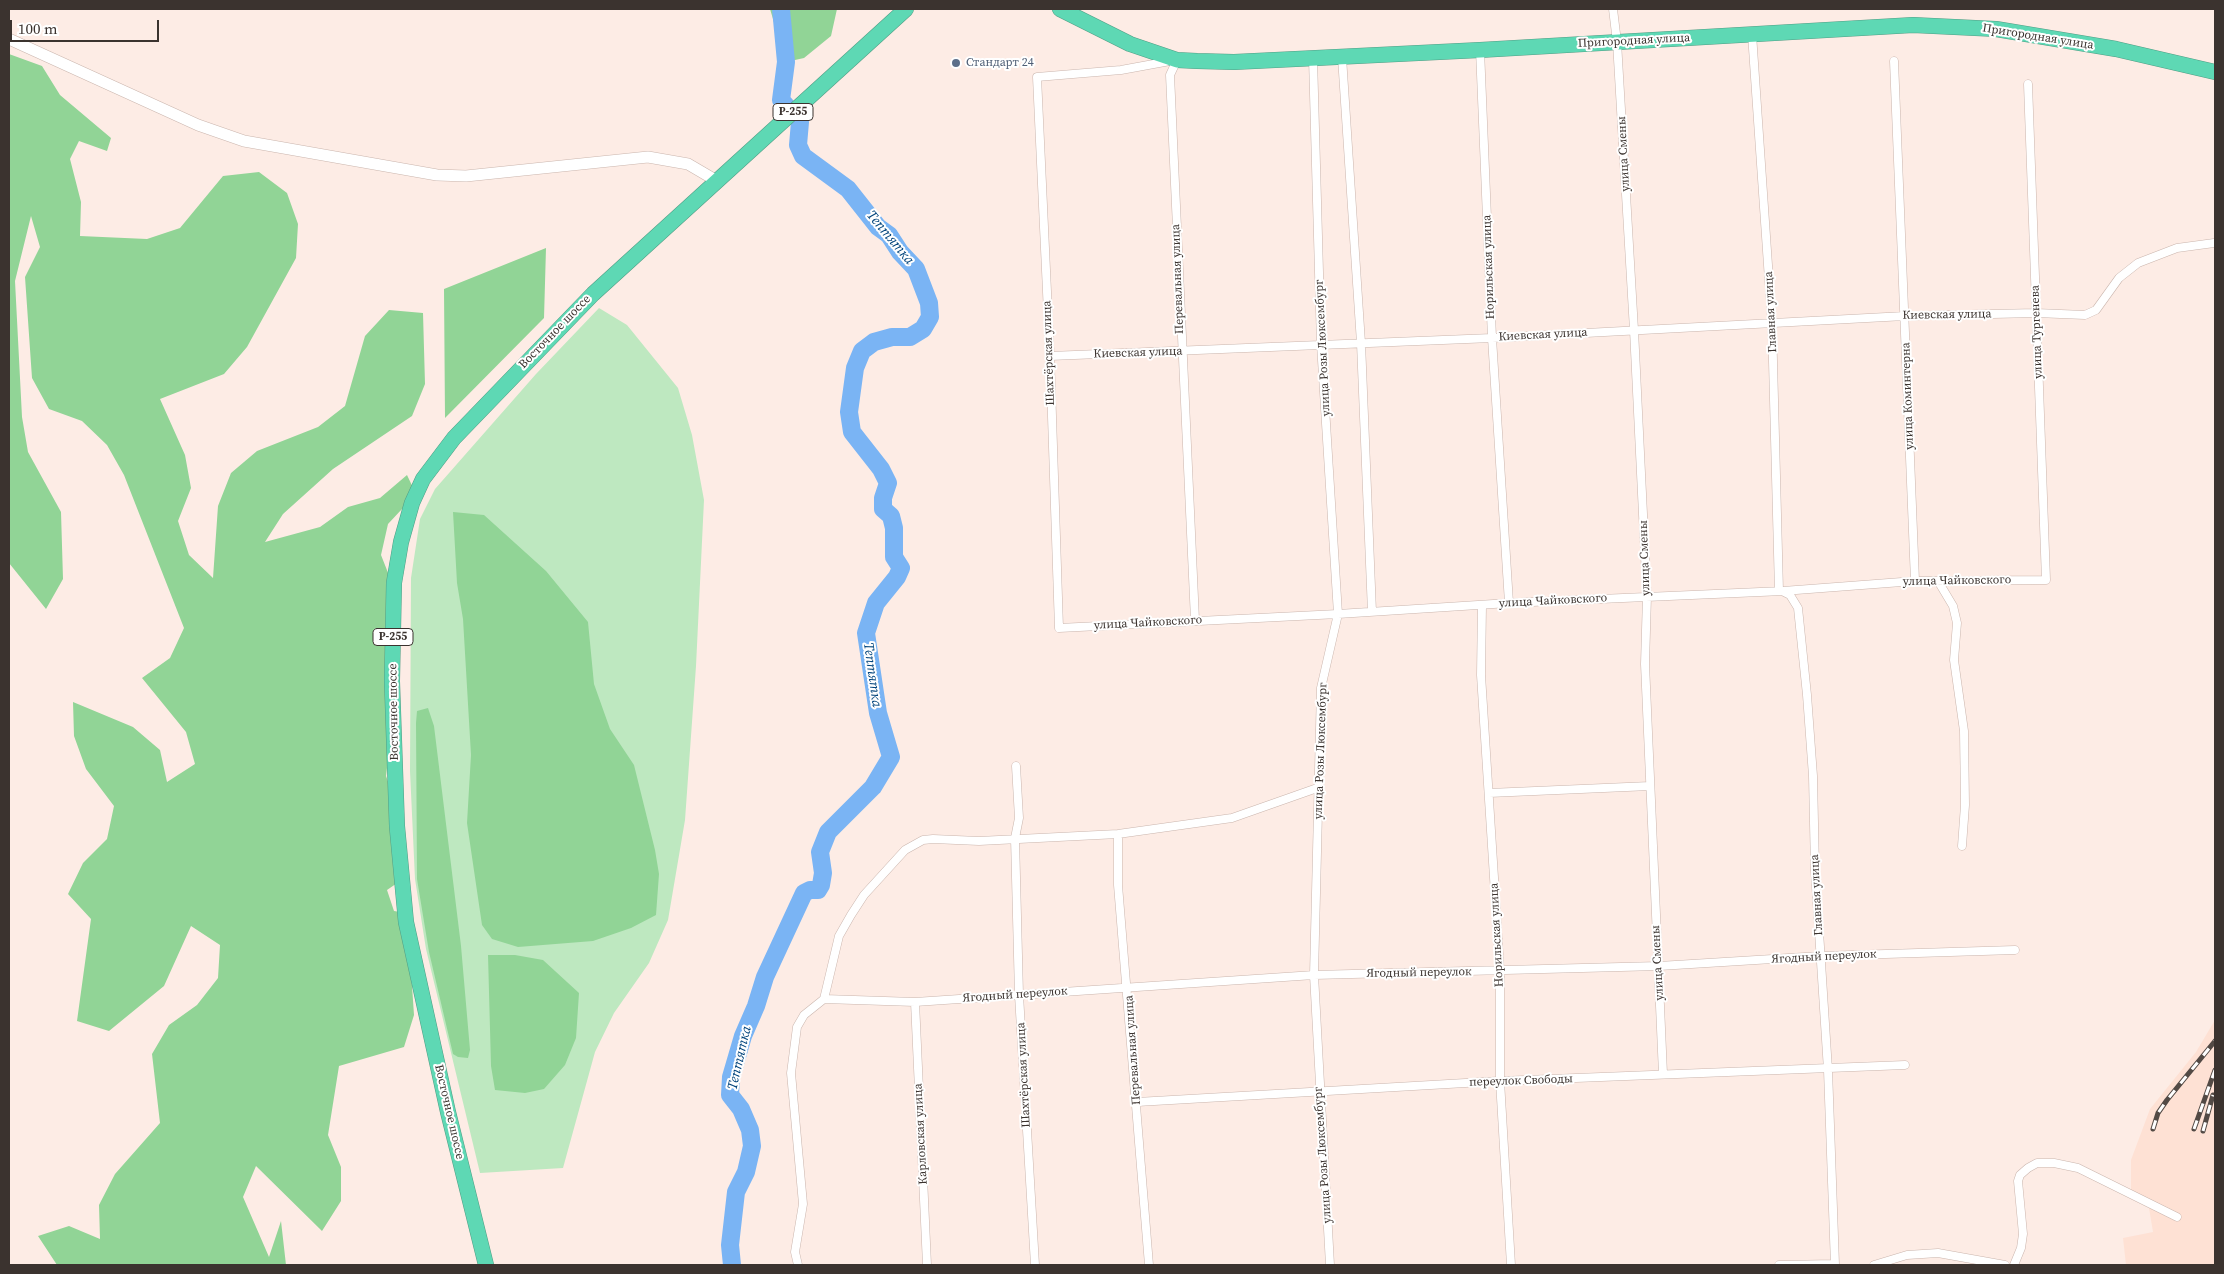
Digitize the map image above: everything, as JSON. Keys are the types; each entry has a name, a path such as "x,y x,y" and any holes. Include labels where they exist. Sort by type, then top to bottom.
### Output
{"highway":[{"name":"Восточное шоссе","path":"486,1265 448,1112 406,922 397,826 392,681 394,583 401,542 412,503 424,479 454,438 593,294 906,9"},
{"name":"Пригородная улица","path":"1060,9 1130,44 1177,60 1234,62 1931,26 1996,29 2116,50 2215,72"}],"street":[{"name":"улица Смены","path":"1613,9 1617,42 1634,330 1647,596 1645,664 1663,1074"},
{"name":"Главная улица","path":"1752,34 1772,323 1781,591 1790,595 1798,608 1813,776 1815,870 1828,1070 1835,1264"},
{"path":"9,39 198,125 244,141 437,175 466,176 648,158 688,164 717,181"},
{"name":"Норильская улица","path":"1480,50 1492,338 1509,603"},
{"path":"1342,57 1361,343 1372,612"},
{"name":"улица Розы Люксембург","path":"1314,58 1321,344 1338,614 1321,688 1314,975 1319,1093 1330,1265"},
{"name":"Шахтёрская улица","path":"1059,628 1050,356 1037,77 1121,70 1177,60"},
{"name":"Перевальная улица","path":"1177,60 1170,75 1181,351 1195,620"},
{"name":"улица Коминтерна","path":"1894,61 1915,581"},
{"name":"улица Тургенева","path":"2028,84 2046,580"},
{"name":"Киевская улица","path":"1050,356 1492,338 1905,316 2091,313 2120,278 2138,263 2177,248 2214,243"},
{"name":"улица Чайковского","path":"1059,628 1509,603 1781,591 1915,581 2046,580"},
{"path":"1938,581 1952,606 1957,623 1954,660 1964,732 1965,805 1962,846"},
{"name":"Норильская улица","path":"1482,605 1481,675 1500,971 1500,1081 1511,1265"},
{"name":"Шахтёрская улица","path":"1016,766 1019,818 1015,838 1019,995 1035,1265"},
{"path":"1490,793 1650,786"},
{"path":"798,1265 795,1252 802,1222 803,1198 790,1073 797,1027 804,1015 824,999 839,936 864,894 905,850 915,844 933,839 966,841 1118,834 1232,818 1320,787"},
{"name":"Перевальная улица","path":"1118,834 1117,868 1149,1265"},
{"name":"Ягодный переулок","path":"824,999 915,1002 1314,975 1659,966 1821,956 2015,950"},
{"name":"Карловская улица","path":"915,1002 927,1265"},
{"name":"переулок Свободы","path":"1137,1102 1319,1093 1500,1081 1663,1074 1828,1070 1905,1065"},
{"path":"2014,1265 2021,1248 2023,1234 2018,1181 2024,1172 2037,1163 2054,1163 2078,1168 2177,1217"},
{"path":"1874,1265 1907,1255 1938,1253 2005,1265"},
{"path":"1779,1265 1835,1264"}],"shaded area":[{"path":"2215,1020 2215,1265 2126,1265 2123,1238 2153,1232 2148,1202 2131,1191 2131,1160 2150,1109 2196,1052"}],"green space":[{"path":"770,9 837,9 831,36 804,58 786,62"},
{"path":"9,54 42,66 60,95 111,138 107,151 79,141 70,159 81,202 80,236 147,239 180,228 223,176 259,172 287,193 298,224 296,258 247,347 224,374 160,399 185,455 191,488 178,521 189,555 213,578 218,506 231,473 257,451 318,427 345,406 365,336 389,310 423,313 425,384 412,416 333,469 283,514 265,542 320,527 348,507 380,498 407,475 416,494 388,524 381,555 396,593 392,728 386,776 405,829 403,879 387,890 394,911 407,913 414,1015 404,1047 339,1066 328,1135 341,1167 341,1201 322,1231 256,1166 243,1197 269,1257 281,1221 286,1265 57,1265 38,1236 69,1226 100,1239 99,1205 115,1174 160,1123 152,1054 169,1025 197,1005 218,978 220,945 191,926 164,986 109,1031 77,1021 91,919 68,894 83,863 107,839 114,806 86,769 74,736 73,702 133,727 160,750 167,782 195,764 186,732 142,678 170,658 184,628 124,475 107,445 82,421 49,409 32,378 25,277 40,247 31,216 15,281 22,417 28,452 61,512 63,579 46,609 9,563"},
{"path":"546,248 544,318 445,418 444,289"},
{"path":"599,308 627,325 678,388 692,435 704,500 696,666 685,820 668,920 649,963 614,1013 595,1052 563,1168 480,1173 426,949 415,879 410,771 411,578 420,519 435,489 536,374"},
{"path":"453,512 484,515 546,571 588,622 594,684 610,729 634,765 659,874 656,915 631,928 593,941 518,947 492,939 482,925 467,823 471,755 463,619 457,583"},
{"path":"428,708 434,726 461,946 470,1050 468,1058 458,1057 453,1054 429,952 417,879 416,723 417,711"},
{"path":"488,955 515,955 543,960 579,993 576,1038 565,1065 544,1089 525,1093 495,1090 491,1066"}],"waterway":[{"name":"Тептятка","path":"732,1265 730,1245 736,1192 746,1172 752,1146 750,1130 741,1109 730,1095 731,1077 743,1036 756,1006 765,977 804,893 810,890 818,890 821,885 823,873 820,852 828,832 873,787 891,757 878,713 866,633 876,603 897,577 901,568 894,557 894,528 891,516 883,509 883,498 888,483 881,469 852,432 849,412 855,368 862,351 874,342 892,337 910,337 923,329 930,317 929,303 916,269 900,252 889,235 878,227 848,189 803,156 798,145 800,122 781,100 786,62 781,9"}],"railway":[{"path":"2153,1129 2158,1113 2167,1100 2215,1041"},
{"path":"2194,1129 2215,1070"},
{"path":"2203,1131 2213,1095"}],"place":[{"name":"Стандарт 24","path":"956,63"}]}
